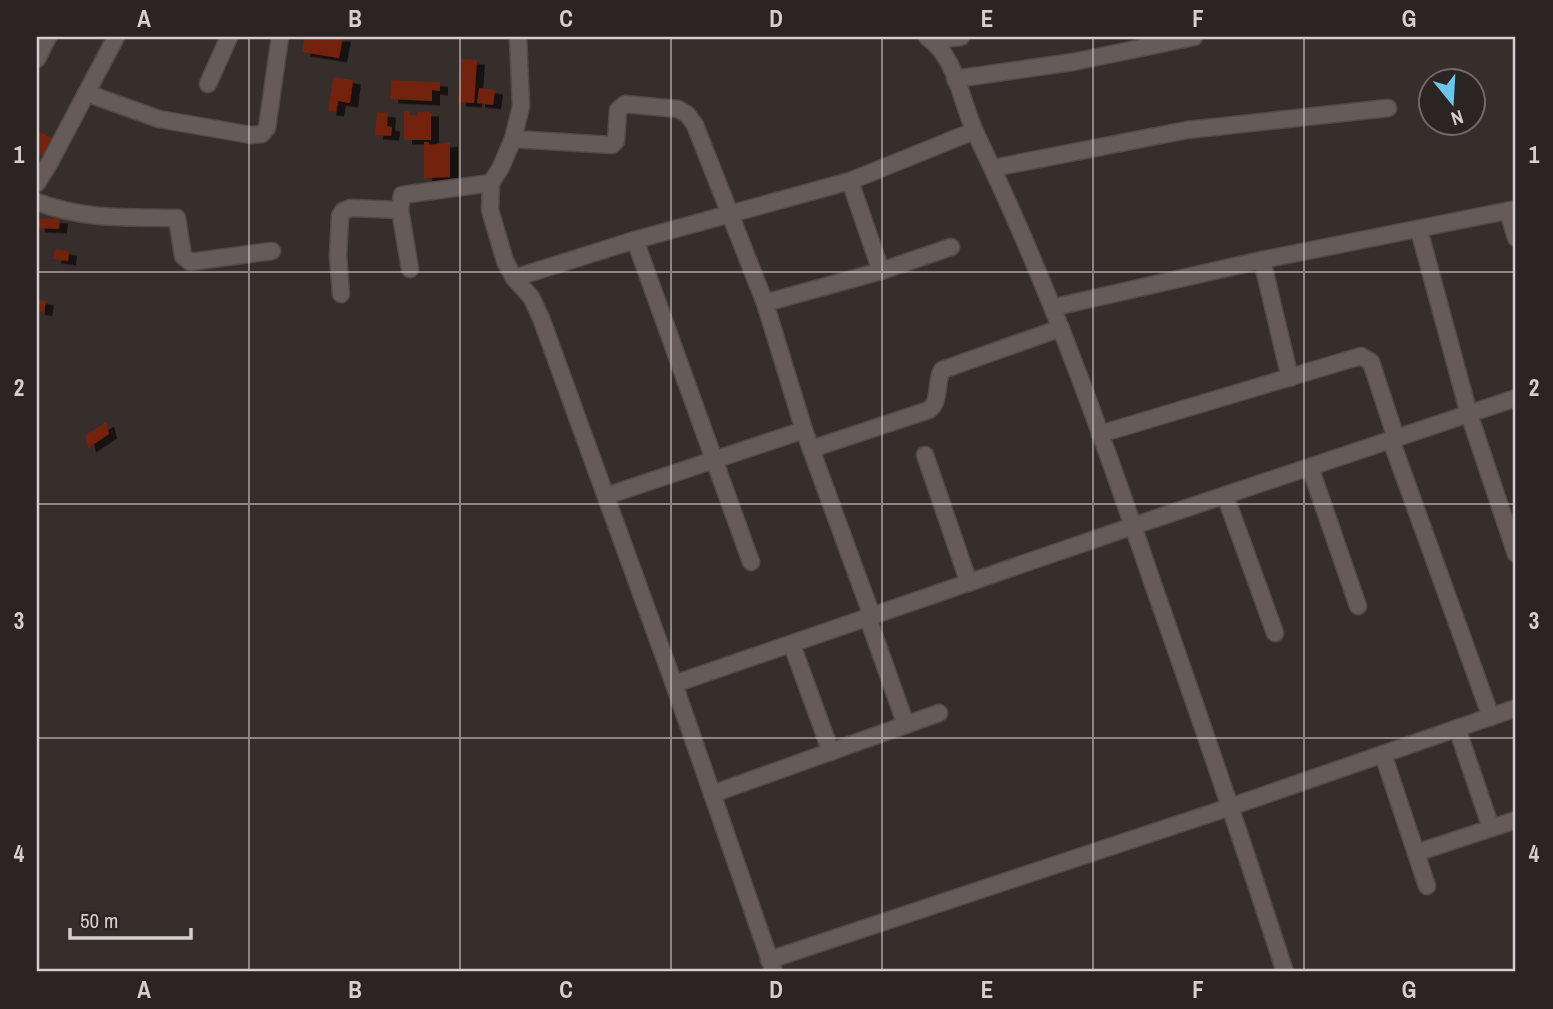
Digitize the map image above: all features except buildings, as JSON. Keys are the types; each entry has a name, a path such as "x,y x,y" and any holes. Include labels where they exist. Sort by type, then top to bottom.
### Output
{"street":[{"path":"37,59 48,37"},
{"path":"37,183 116,37"},
{"path":"208,84 229,37"},
{"path":"86,93 159,119 251,135 262,134 267,128 280,37"},
{"path":"518,37 521,106 513,139 491,183 490,210 496,235 514,278 531,297 541,318 674,684 771,966 1516,709"},
{"path":"930,38 961,37"},
{"path":"955,79 1073,62 1194,37"},
{"path":"930,38 941,50 955,79 1060,328 1133,526 1286,972"},
{"path":"513,139 612,145 616,141 620,106 625,104 678,109 687,114 695,125 765,303 804,430 906,725"},
{"path":"993,168 1186,130 1388,108"},
{"path":"514,278 635,240 850,181 975,131"},
{"path":"850,181 881,271"},
{"path":"411,269 400,199 407,192 491,183"},
{"path":"37,202 83,216 177,218 183,256 190,262 272,251"},
{"path":"341,294 338,256 340,216 343,211 351,208 400,210"},
{"path":"1055,307 1262,260 1512,210 1516,238"},
{"path":"1419,230 1469,414 1516,554"},
{"path":"635,240 751,562"},
{"path":"765,303 881,271 950,247"},
{"path":"1262,260 1290,377"},
{"path":"811,449 929,410 937,400 942,370 1060,328"},
{"path":"1100,434 1361,356 1367,357 1371,362 1394,439 1491,717"},
{"path":"674,684 1516,398"},
{"path":"606,496 804,430"},
{"path":"925,455 969,583"},
{"path":"1310,467 1358,606"},
{"path":"1225,495 1275,634"},
{"path":"792,645 831,752"},
{"path":"712,794 939,713"},
{"path":"1457,728 1491,828"},
{"path":"1383,754 1427,886"},
{"path":"1416,853 1516,820"}]}
